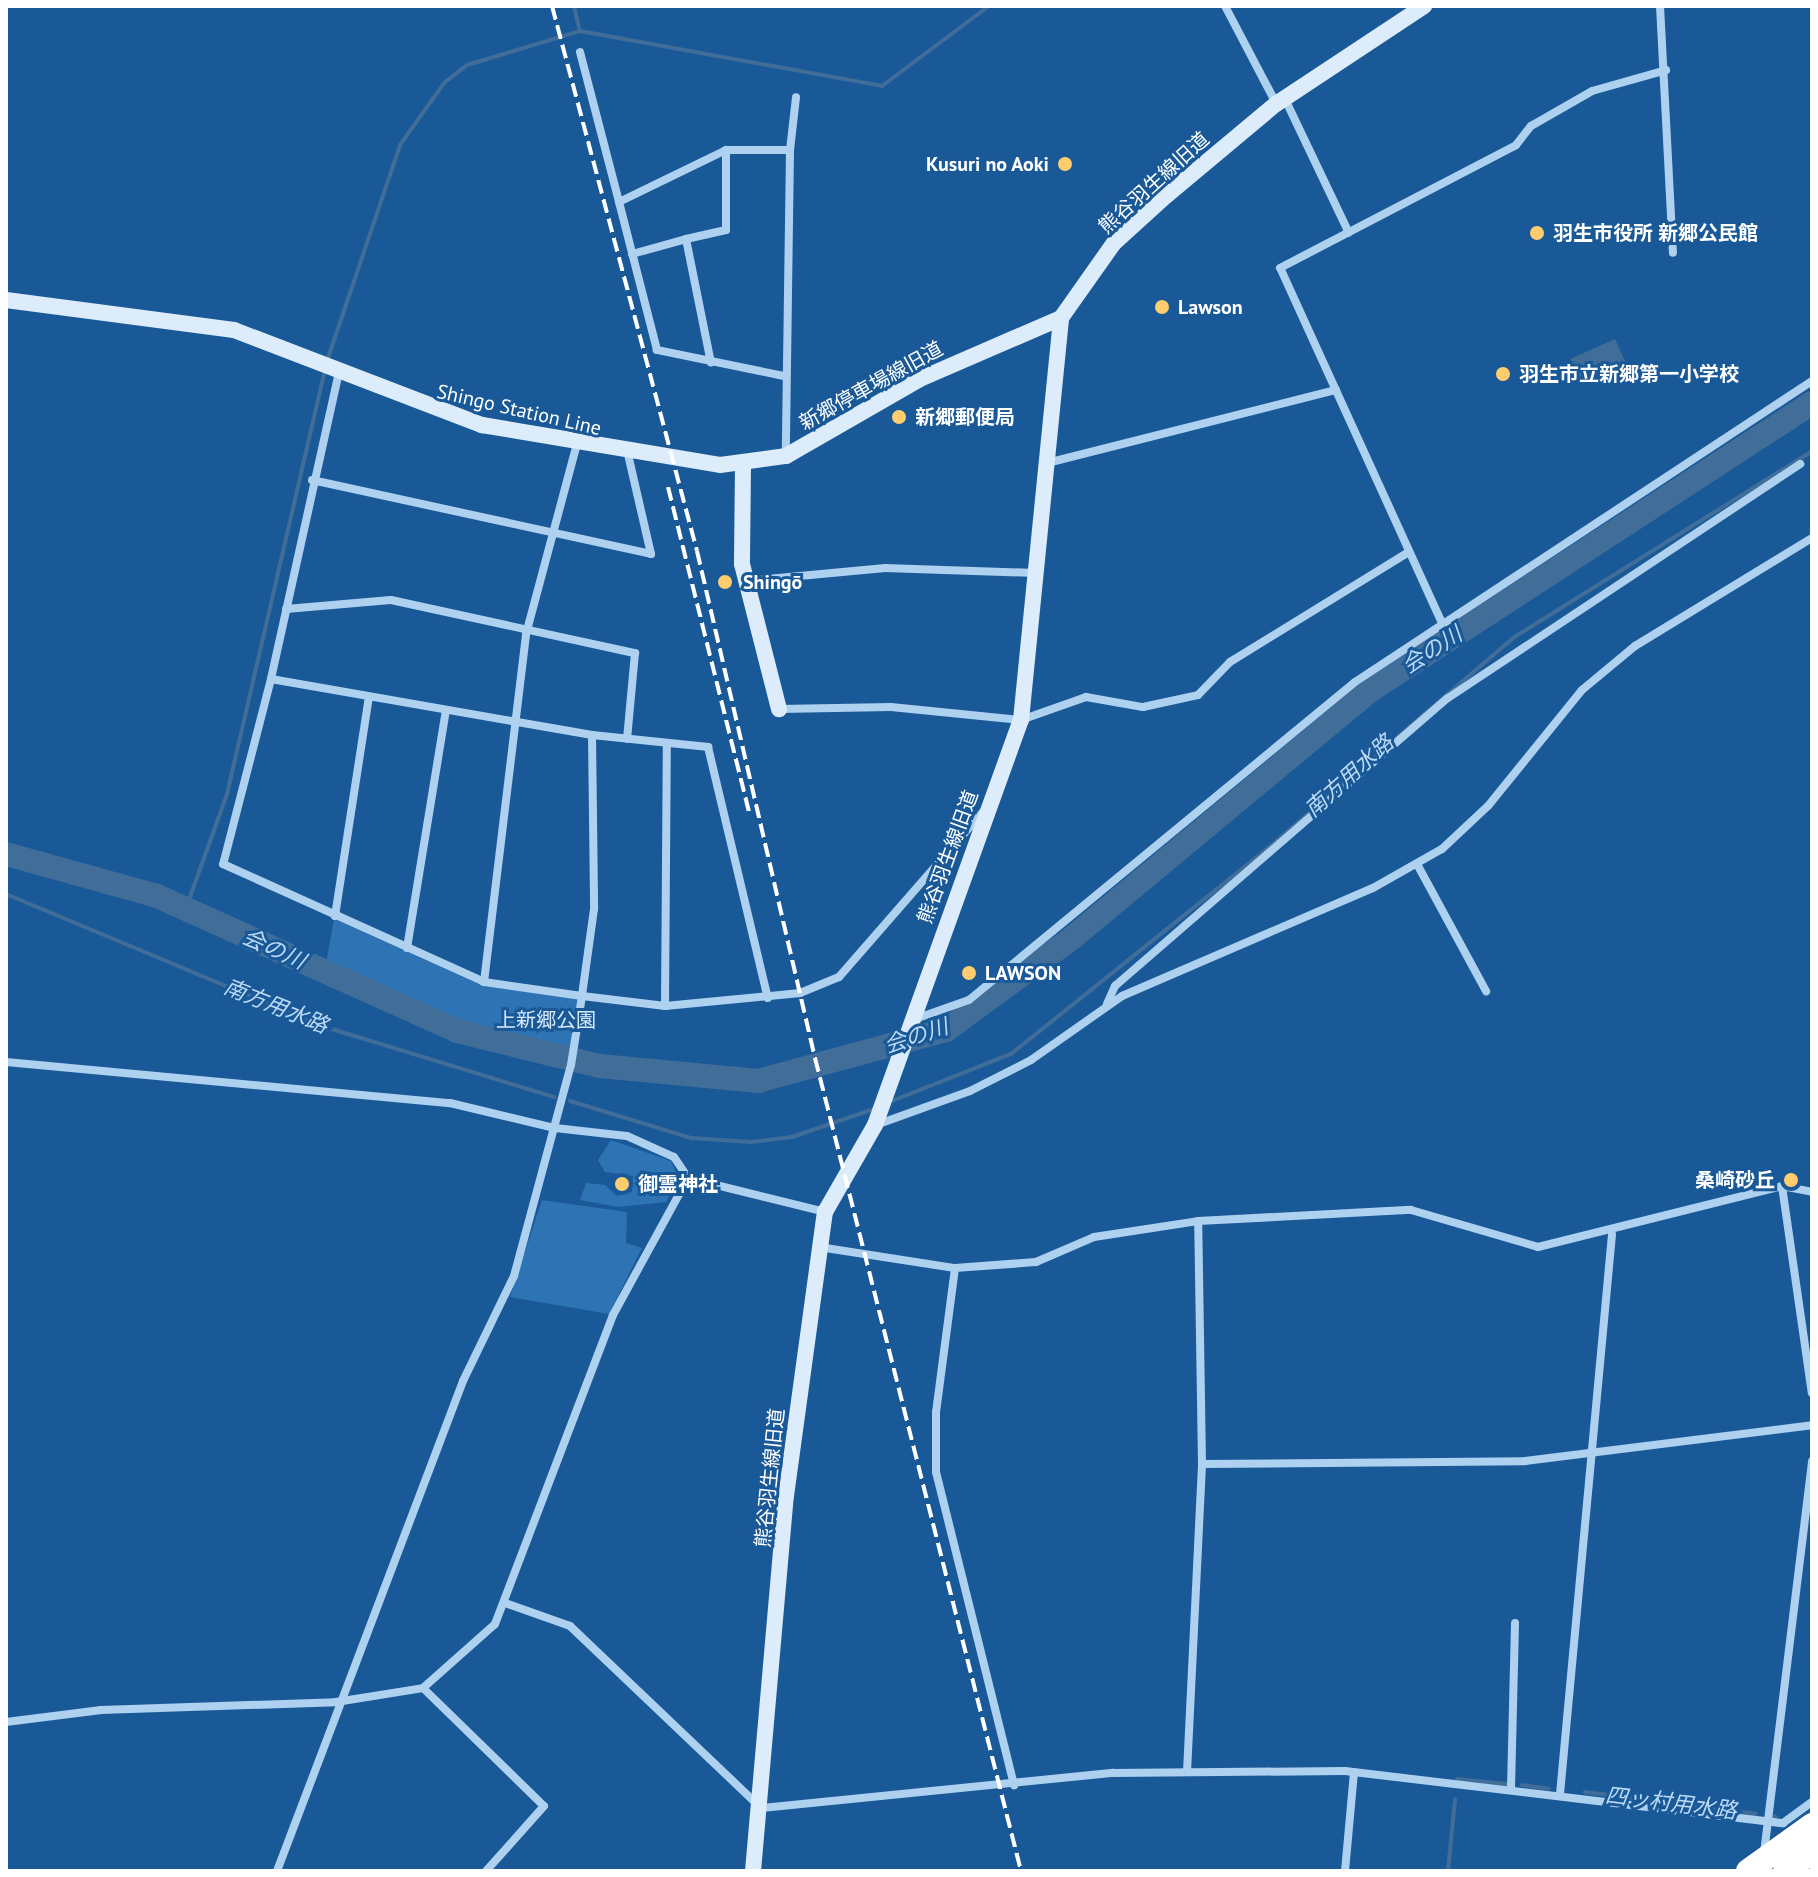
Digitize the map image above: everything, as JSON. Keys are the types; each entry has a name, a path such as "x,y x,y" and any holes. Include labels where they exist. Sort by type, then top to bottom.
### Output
{"highway":[{"path":"1765,1867 1812,1825"},
{"path":"1765,1867 1812,1852"}],"street":[{"path":"1225,6 1280,101 1349,233"},
{"name":"熊谷羽生線旧道","path":"753,1871 761,1808 786,1496 825,1212 875,1125 910,1020 1021,720 1040,573 1061,318 1114,243 1280,101 1424,6"},
{"path":"1660,6 1666,70 1673,253"},
{"path":"580,52 657,350 784,376"},
{"path":"1442,623 1407,553 1280,268 1516,145 1531,126 1592,91 1666,70"},
{"path":"786,456 784,376 790,150 796,97"},
{"path":"619,202 726,150 790,150"},
{"path":"632,254 726,230 726,150"},
{"path":"686,239 711,363"},
{"name":"Shingo Station Line","path":"6,300 234,330 438,413 576,447 743,465"},
{"name":"新郷停車場線旧道","path":"743,465 786,456 920,379 1061,318"},
{"path":"339,372 312,480 271,679 223,864 484,982 665,1006 768,998 839,977 988,806"},
{"path":"910,1020 969,1000 1355,682 1812,381"},
{"path":"1051,462 1336,390"},
{"path":"484,982 526,634 576,447"},
{"path":"312,480 554,530 651,554 628,454"},
{"path":"1106,1007 1115,986 1448,698 1557,619 1800,464"},
{"path":"743,465 747,581 779,709 891,707 1021,720 1086,697 1143,707 1198,695 1230,662 1407,553"},
{"path":"875,1125 1031,1060 1106,1007 1417,864 1488,806 1603,672 1812,538"},
{"path":"747,581 885,568 1040,573"},
{"path":"286,609 391,600 526,634 635,653 627,739"},
{"path":"271,679 592,735 708,747 768,998"},
{"path":"335,916 369,697"},
{"path":"407,948 446,710"},
{"path":"277,1871 336,1702 463,1381 514,1276 571,1065 582,996 594,909 592,735"},
{"path":"665,1006 667,743"},
{"path":"1417,864 1486,991"},
{"path":"6,1062 450,1103 555,1128 627,1136 674,1157 688,1178 825,1212"},
{"path":"6,1722 101,1710 336,1702 423,1688 495,1624 613,1315 688,1178"},
{"path":"1782,1186 1812,1393"},
{"path":"819,1247 955,1268 1036,1262 1094,1237 1198,1221 1411,1210 1538,1247 1612,1234 1782,1186 1812,1192"},
{"path":"1187,1772 1202,1464 1198,1221"},
{"path":"1560,1794 1594,1454 1612,1234"},
{"path":"955,1268 936,1412 936,1472 1014,1785"},
{"path":"1202,1464 1594,1454 1812,1425"},
{"path":"1765,1867 1767,1821 1812,1461"},
{"path":"505,1603 570,1626 761,1808 893,1791 1187,1772 1354,1772 1511,1788 1783,1823 1812,1802"},
{"path":"1511,1788 1515,1623"},
{"path":"423,1688 544,1806 486,1871"},
{"path":"1345,1871 1354,1772"}],"green space":[{"name":"上新郷公園","path":"334,919 483,986 579,998 571,1051 449,1022 326,964"},
{"path":"611,1140 671,1161 679,1179 666,1202 618,1207 580,1200 586,1183 605,1185 617,1196 632,1192 633,1176 605,1172 598,1160"},
{"path":"542,1200 627,1212 626,1243 642,1248 609,1314 510,1297"}],"shaded area":[{"path":"1615,339 1626,364 1581,384 1570,359"}],"waterway":[{"path":"574,6 580,31"},
{"path":"327,361 400,145 444,83 467,65 580,31 882,86 989,6"},
{"path":"186,908 227,794 325,370"},
{"name":"会の川","path":"6,854 157,896 457,1031 600,1066 758,1081 946,1030 1072,938 1371,690 1812,403"},
{"name":"南方用水路","path":"892,1101 1011,1054 1274,843 1513,638 1812,451"},
{"name":"南方用水路","path":"6,894 322,1026 554,1097"},
{"name":"南方用水路","path":"570,1101 691,1138 751,1142 792,1137 874,1109"},
{"name":"四ッ村用水路","path":"1457,1779 1507,1784"},
{"name":"四ッ村用水路","path":"1522,1785 1549,1789"},
{"name":"四ッ村用水路","path":"1585,1792 1756,1814"},
{"name":"四ッ村用水路","path":"1448,1871 1455,1799"}],"railway":[{"path":"552,6 697,551 815,1058 1021,1871"},
{"path":"668,487 749,813"}],"place":[{"name":"Kusuri no Aoki","path":"1065,164"},
{"name":"羽生市役所 新郷公民館","path":"1537,233"},
{"name":"Lawson","path":"1162,307"},
{"name":"羽生市立新郷第一小学校","path":"1503,374"},
{"name":"新郷郵便局","path":"899,417"},
{"name":"Shingō","path":"725,582"},
{"name":"LAWSON","path":"969,973"},
{"name":"桑崎砂丘","path":"1791,1180"},
{"name":"御霊神社","path":"622,1184"}]}
